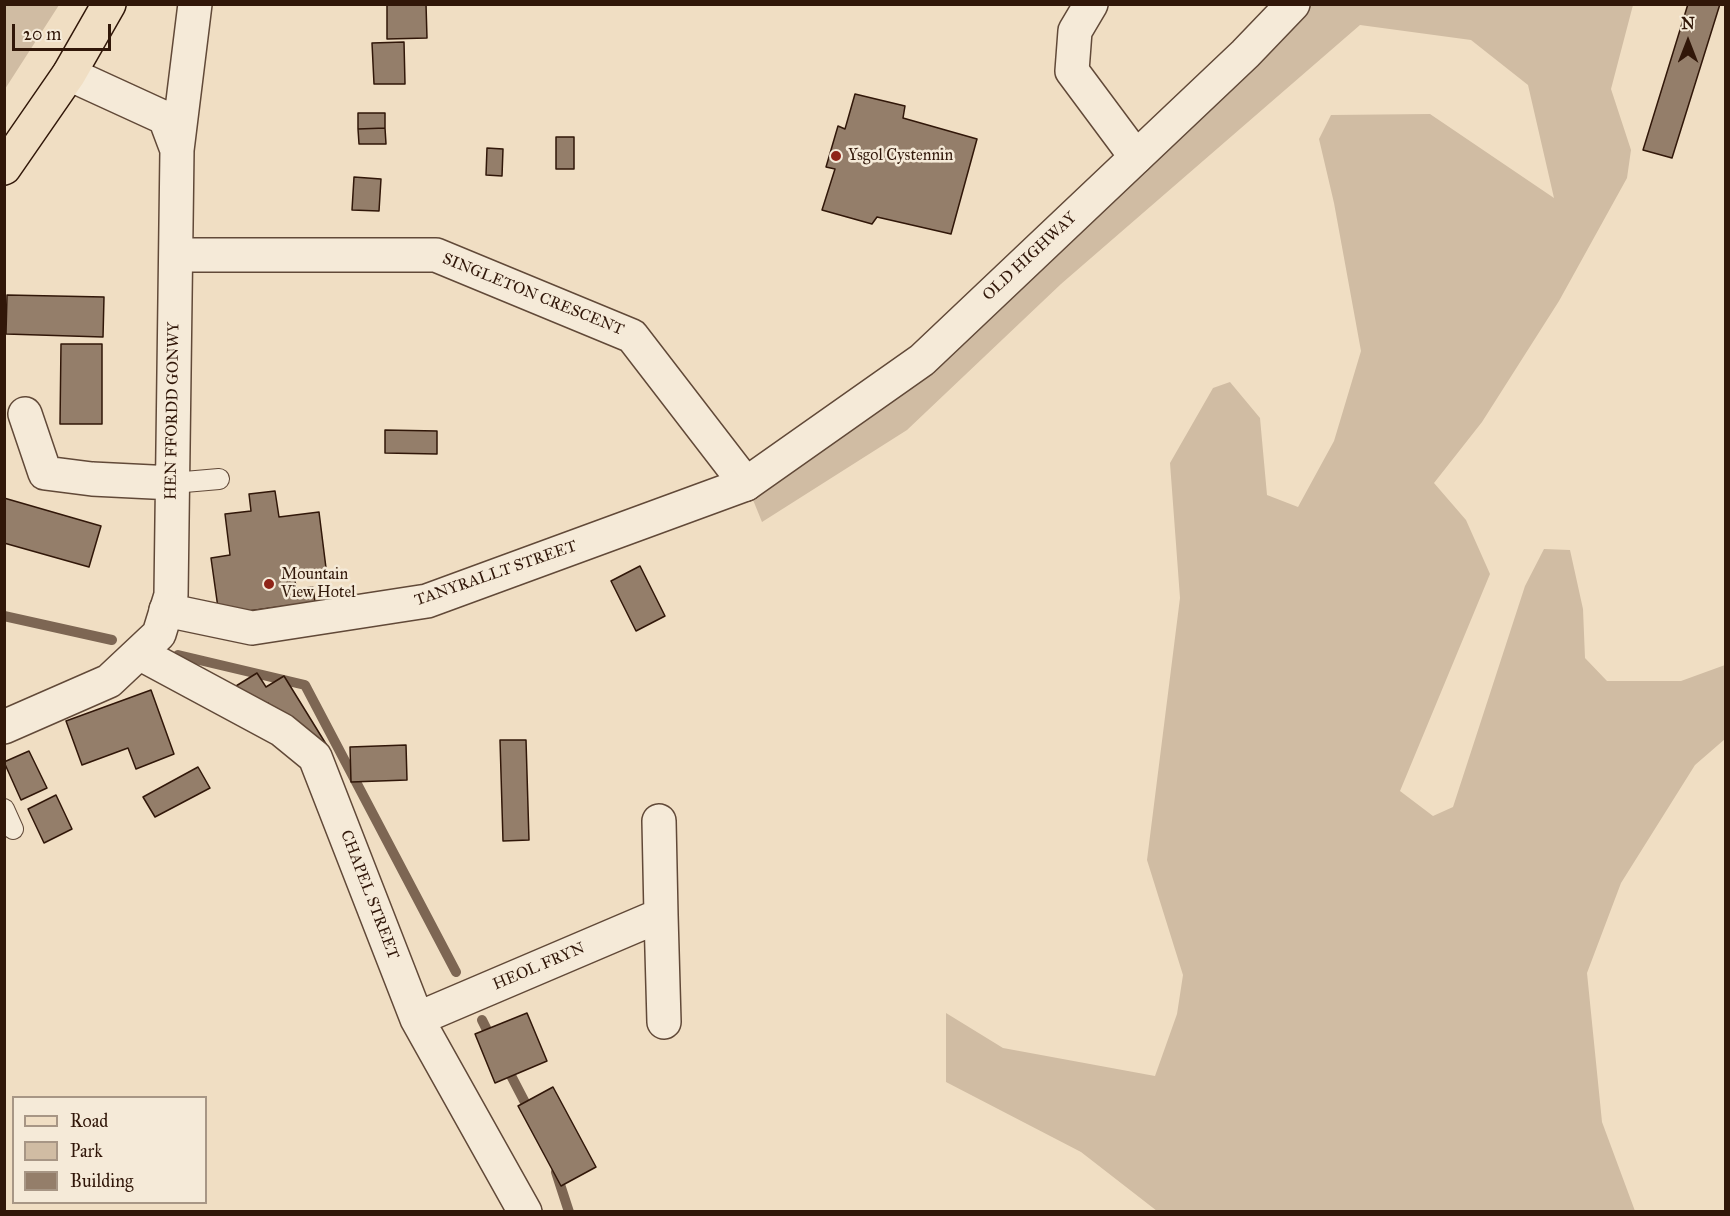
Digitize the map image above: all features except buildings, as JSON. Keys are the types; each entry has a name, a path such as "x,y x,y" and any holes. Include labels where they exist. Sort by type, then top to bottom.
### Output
{"main road":[{"path":"4,168 69,74 109,4"}],"street":[{"name":"HEN FFORDD GONWY","path":"4,727 109,681 159,634 171,595 177,150 195,4"},
{"path":"1091,4 1075,31 1072,71 1136,157"},
{"name":"OLD HIGHWAY","path":"746,484 922,360 1293,4"},
{"path":"69,74 165,118 177,150"},
{"name":"SINGLETON CRESCENT","path":"176,255 436,255 632,336 746,484"},
{"path":"25,414 45,472 92,478 173,483"},
{"name":"TANYRALLT STREET","path":"166,610 252,628 427,601 746,484"},
{"name":"CHAPEL STREET","path":"139,653 282,730 315,757 417,1019 525,1212"},
{"path":"658,821 664,1022"},
{"name":"HEOL FRYN","path":"417,1019 661,915"}],"lane":[{"path":"173,483 219,478"},
{"path":"4,809 13,830"}],"green space":[{"path":"4,5 59,5 5,89"},
{"path":"1306,5 1633,5 1611,89 1631,150 1627,178 1559,301 1482,422 1434,483 1466,520 1490,574 1400,791 1433,816 1453,807 1525,586 1544,549 1570,550 1583,609 1585,658 1607,681 1681,681 1725,665 1725,739 1695,765 1621,883 1587,973 1602,1122 1635,1211 1157,1211 1081,1152 946,1082 946,1013 1003,1048 1155,1076 1177,1014 1183,975 1147,860 1180,598 1170,463 1213,388 1230,382 1260,418 1267,495 1298,507 1334,441 1361,351 1334,203 1319,139 1331,115 1430,114 1554,198 1528,85 1471,40 1360,25 1061,284 907,430 762,522 751,495"}],"waterway":[{"path":"4,616 112,640"},
{"path":"178,655 305,685 456,972"},
{"path":"482,1020 493,1042"},
{"path":"505,1064 531,1114"},
{"path":"556,1172 569,1212"}],"place":[{"name":"Ysgol Cystennin","path":"836,156"},
{"name":"Mountain View Hotel","path":"269,584"}]}
